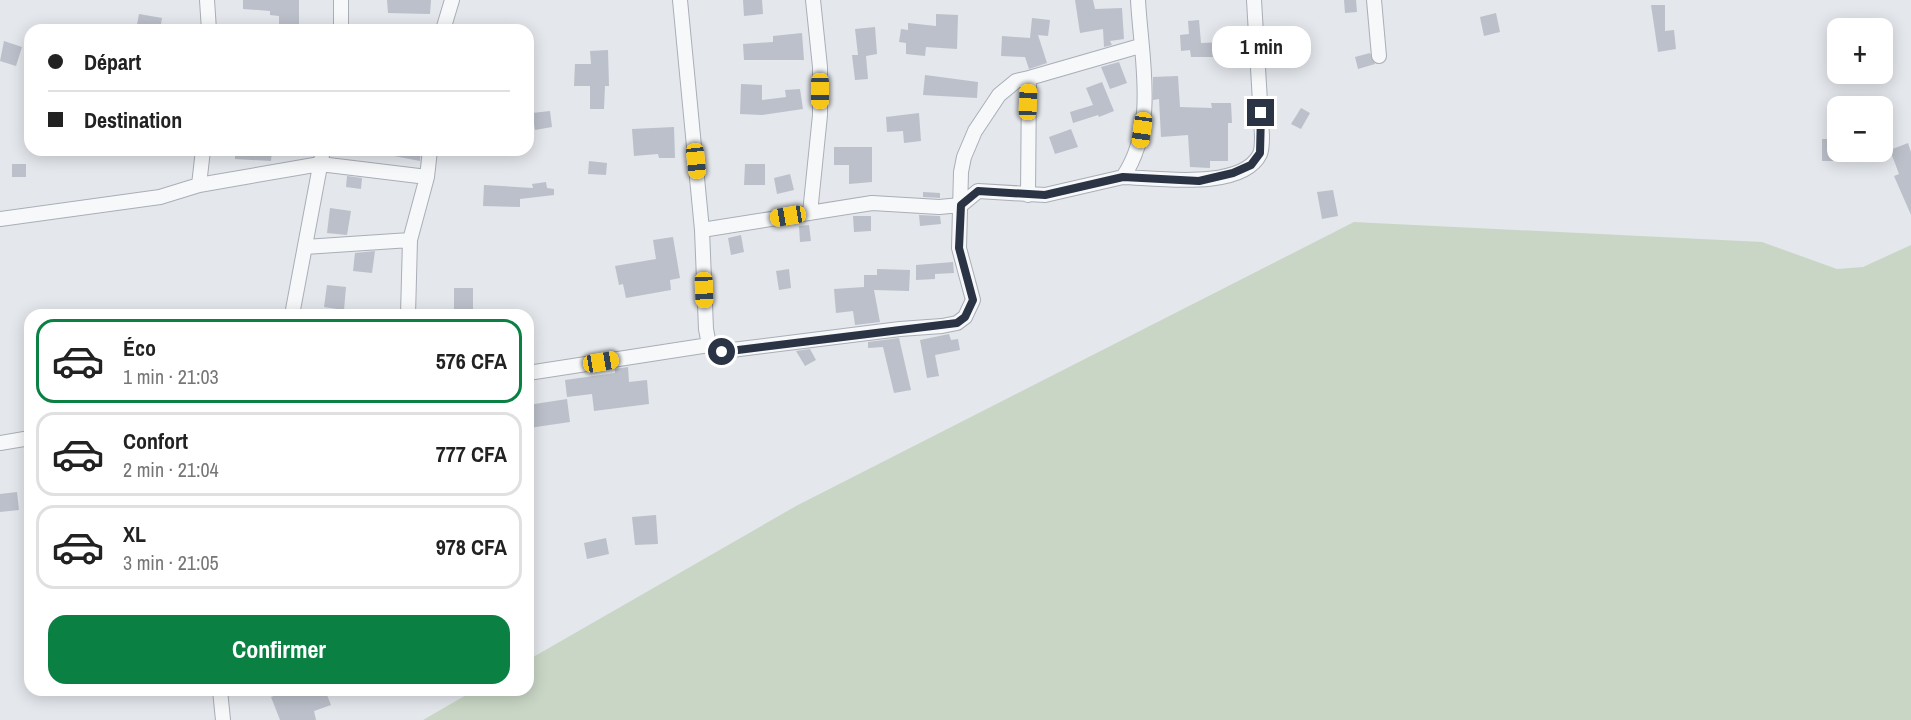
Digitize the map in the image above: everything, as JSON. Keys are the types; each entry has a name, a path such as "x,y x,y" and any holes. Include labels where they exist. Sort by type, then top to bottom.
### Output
{"street":[{"path":"207,0 209,24"},
{"path":"341,0 341,24"},
{"path":"445,24 452,0"},
{"path":"680,0 702,230 709,345 716,352 957,323 965,317 973,300 959,248 961,172 975,131 999,95 1016,81 1140,46"},
{"path":"810,213 820,115 820,67 813,0"},
{"path":"1123,177 1140,145 1144,116 1137,0"},
{"path":"702,230 872,203 939,207 961,205 978,191 1028,195 1066,192 1123,177 1199,181 1233,173 1251,165 1260,153 1262,136 1254,0"},
{"path":"1374,0 1378,56"},
{"path":"1028,195 1029,78"},
{"path":"199,184 202,156"},
{"path":"293,309 322,156"},
{"path":"408,309 410,240 427,177 429,156"},
{"path":"0,219 160,197 199,184 320,164 427,177"},
{"path":"305,247 410,240"},
{"path":"534,372 709,345"},
{"path":"0,443 24,439"},
{"path":"221,696 223,720"}],"green space":[{"path":"1354,222 1762,242 1837,269 1863,267 1911,245 1911,720 423,720 465,696 534,696 534,657 796,506"}],"building":[{"path":"243,0 299,0 299,24 279,24 279,16 270,15 270,11 243,9"},
{"path":"387,0 431,0 430,14 388,13"},
{"path":"743,0 762,0 763,14 744,16"},
{"path":"1075,0 1093,0 1095,9 1122,8 1124,39 1110,41 1112,45 1104,47 1103,29 1080,33"},
{"path":"1344,0 1356,0 1357,12 1345,13"},
{"path":"1651,5 1665,5 1665,31 1674,30 1676,49 1658,52"},
{"path":"1496,13 1500,32 1484,36 1480,17"},
{"path":"139,14 162,18 161,24 137,24"},
{"path":"936,14 958,15 957,49 926,47 925,56 906,54 906,43 899,42 901,29 908,30 908,23 936,26"},
{"path":"1032,18 1050,20 1048,36 1038,35 1047,63 1029,69 1025,57 1001,56 1002,36 1030,38"},
{"path":"1199,20 1201,43 1225,42 1226,57 1191,57 1190,50 1181,51 1180,35 1189,34 1188,21"},
{"path":"875,27 877,54 866,56 868,79 855,80 852,55 858,55 855,29"},
{"path":"802,33 804,60 744,60 743,44 773,42 773,36"},
{"path":"4,41 22,47 16,66 0,61"},
{"path":"608,50 609,86 605,86 604,109 590,109 590,86 574,86 575,64 591,64 590,51"},
{"path":"1370,53 1375,64 1358,69 1355,57"},
{"path":"1119,62 1127,83 1110,89 1101,67"},
{"path":"925,75 978,82 977,98 923,95"},
{"path":"1178,76 1180,107 1212,108 1211,103 1231,103 1232,123 1228,123 1228,161 1210,161 1210,168 1190,167 1188,135 1161,137 1159,99 1153,100 1153,77"},
{"path":"1102,82 1114,111 1073,123 1070,112 1093,105 1086,88"},
{"path":"741,84 762,85 762,100 786,97 785,90 800,89 803,109 762,115 740,114"},
{"path":"1301,108 1310,113 1301,129 1291,124"},
{"path":"550,111 552,127 535,130 534,113"},
{"path":"919,113 921,141 904,143 903,131 887,132 886,117"},
{"path":"674,127 675,158 659,158 658,154 634,156 632,129"},
{"path":"1071,129 1078,147 1055,154 1049,137"},
{"path":"1822,139 1827,139 1827,161 1822,161"},
{"path":"1908,143 1911,152 1911,215 1894,176 1899,174 1893,158 1893,149"},
{"path":"834,147 872,147 872,182 849,184 849,165 834,165"},
{"path":"235,156 271,156 271,161 235,159"},
{"path":"394,156 420,156 420,161"},
{"path":"589,161 607,163 606,175 588,174"},
{"path":"12,164 26,164 26,177 12,177"},
{"path":"745,164 765,164 765,185 744,185"},
{"path":"790,174 794,190 777,194 774,178"},
{"path":"347,176 362,178 361,189 346,187"},
{"path":"546,182 547,188 554,189 554,195 520,199 520,207 483,206 484,185 533,188 532,184"},
{"path":"1333,190 1338,216 1322,219 1317,192"},
{"path":"923,192 940,193 940,198 923,197"},
{"path":"330,208 351,211 347,235 327,233"},
{"path":"919,215 940,216 941,224 920,226"},
{"path":"853,216 871,216 871,231 854,232"},
{"path":"809,225 811,241 800,242 799,226"},
{"path":"741,235 744,252 731,255 728,238"},
{"path":"673,237 680,278 670,280 671,290 626,298 623,284 619,285 615,266 656,259 653,240"},
{"path":"375,251 372,273 353,271 355,253"},
{"path":"953,262 954,273 935,274 935,279 916,280 916,265"},
{"path":"789,269 791,288 779,290 776,271"},
{"path":"877,269 910,270 909,291 874,290 880,322 855,325 853,311 836,313 834,289 864,287 864,275 877,275"},
{"path":"327,285 346,287 344,309 324,307"},
{"path":"454,288 473,288 473,309 454,309"},
{"path":"949,334 951,340 958,339 960,350 935,355 939,376 927,378 920,340"},
{"path":"899,338 911,390 894,393 883,347 868,348 868,342"},
{"path":"810,349 816,360 805,366 796,351"},
{"path":"628,367 629,382 647,380 649,404 594,411 592,394 567,397 565,380 615,373 615,369"},
{"path":"567,399 570,422 534,427 534,404"},
{"path":"17,492 19,510 0,512 0,494"},
{"path":"656,515 658,544 635,545 632,517"},
{"path":"606,538 609,554 587,559 584,543"},
{"path":"327,696 331,705 314,711 316,720 280,720 271,697"}],"route":[{"path":"722,352 957,323 971,309 973,300 962,267 959,248 961,205 978,191 1045,195 1093,186 1123,177 1199,181 1233,173 1251,165 1260,153 1261,113"}]}
